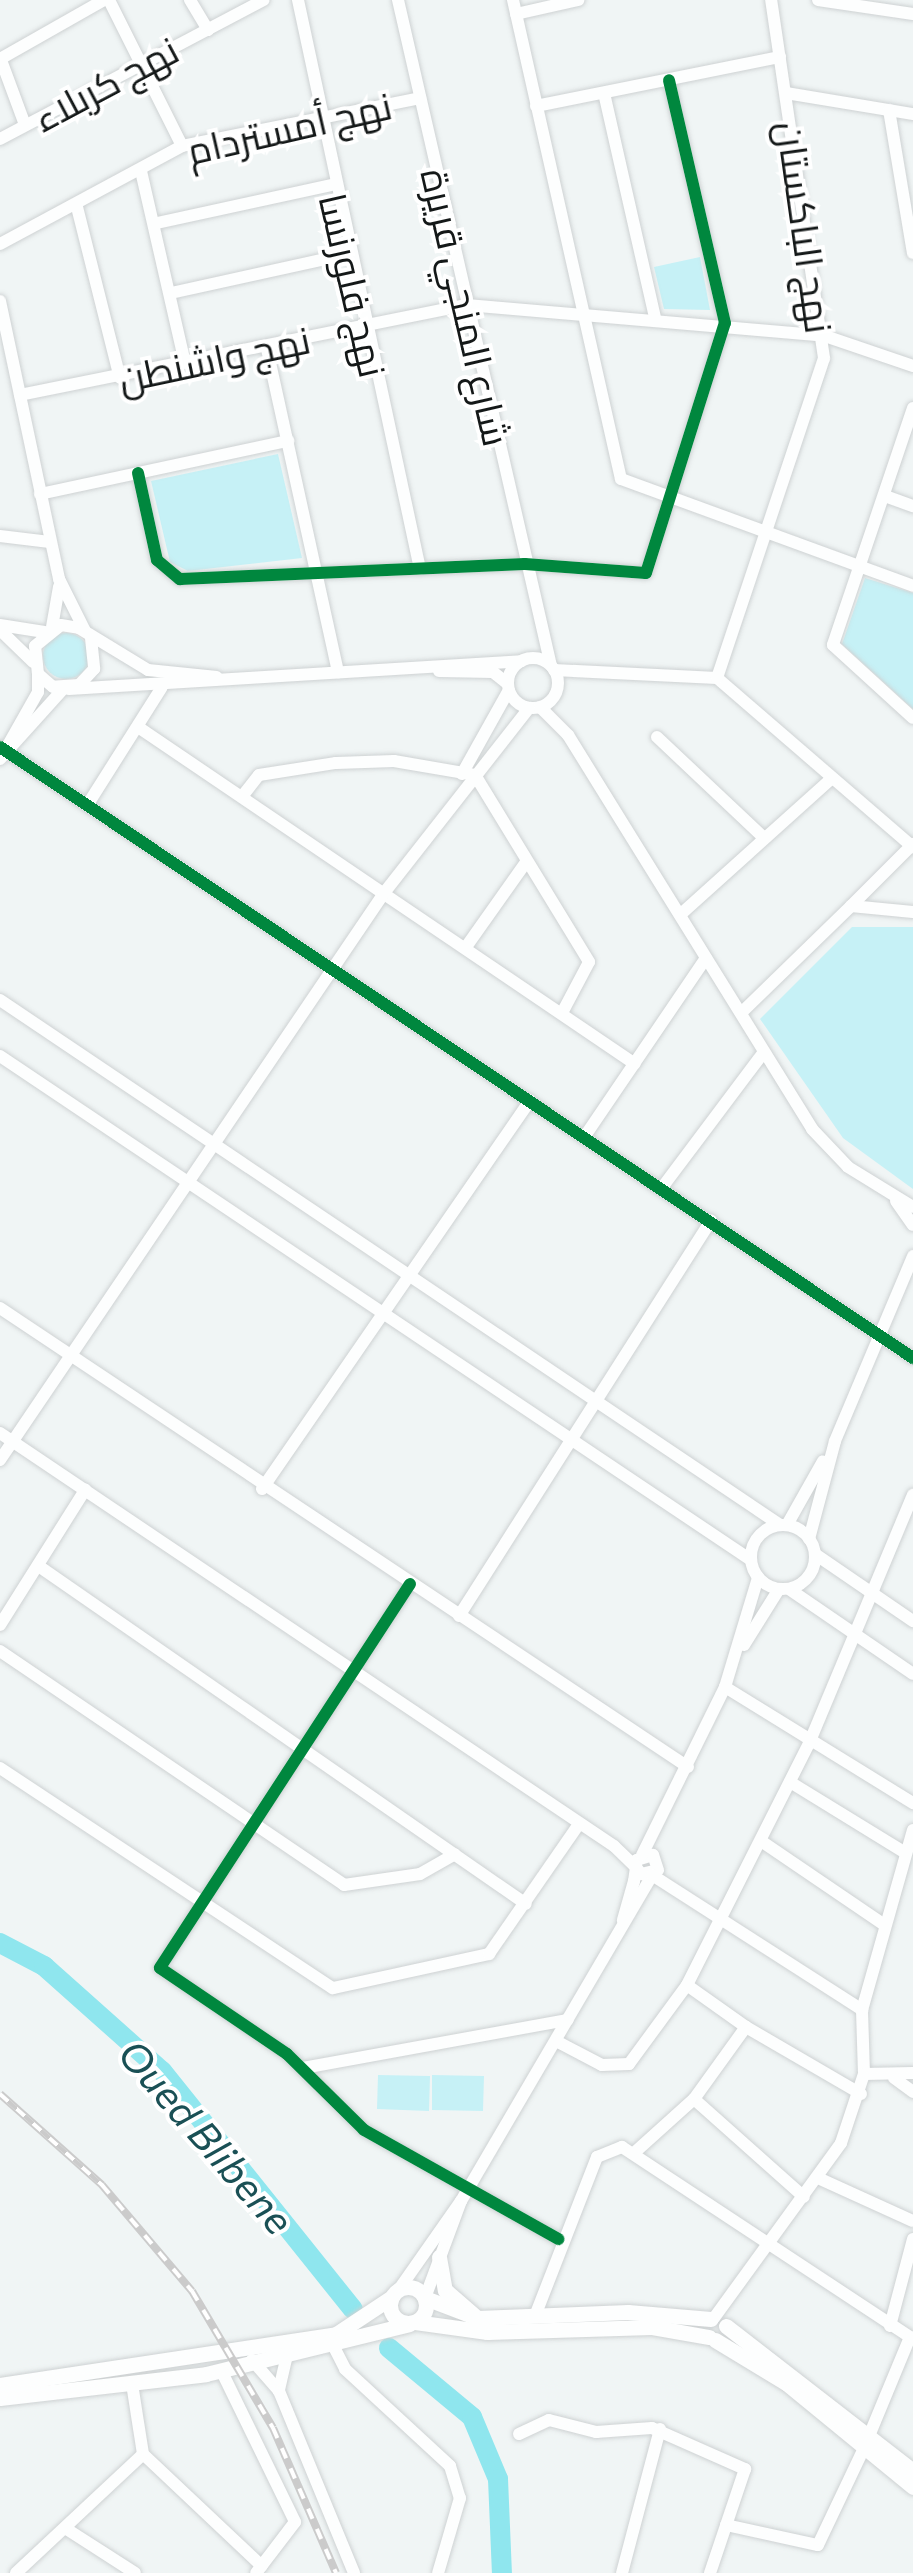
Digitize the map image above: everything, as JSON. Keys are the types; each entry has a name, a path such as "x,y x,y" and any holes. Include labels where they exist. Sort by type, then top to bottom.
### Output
{"main road":[{"path":"439,2256 445,2290 478,2318"},
{"path":"396,2293 393,2316 412,2323 487,2332 652,2326 712,2339 913,2471"},
{"path":"0,2385 336,2334 396,2293 425,2298 478,2318 719,2322 867,2442 913,2487"},
{"path":"0,2398 131,2384 334,2347 412,2323 425,2298"},
{"path":"712,2339 719,2322"},
{"path":"129,2366 131,2384"}],"street":[{"path":"25,125 0,60 107,0 143,60 182,146"},
{"path":"190,0 208,30"},
{"name":"نهج كربلاء","path":"0,139 143,60 264,0"},
{"name":"نهج فلورنسا","path":"298,0 330,185 420,568"},
{"name":"شارع المنجي قريرة","path":"398,0 536,614 568,735"},
{"path":"578,0 514,7 615,469 630,485 913,586"},
{"name":"نهج الباكستان","path":"716,678 825,336 771,0"},
{"path":"818,0 913,14"},
{"path":"536,106 780,56"},
{"path":"138,473 157,560 171,576 526,564 646,572 725,324 669,80"},
{"path":"604,93 656,316"},
{"path":"786,93 913,114"},
{"name":"نهج أمستردام","path":"0,244 77,207 182,146 420,98"},
{"path":"888,110 908,200 913,253"},
{"path":"141,172 158,223 186,363"},
{"path":"158,223 330,185"},
{"path":"77,207 120,378"},
{"path":"171,293 349,254"},
{"path":"0,301 59,579 89,636 94,670 66,689 2,752"},
{"name":"نهج واشنطن","path":"20,396 267,349 467,305 656,316 825,336 913,366"},
{"path":"267,349 338,672"},
{"path":"913,408 910,432 834,648 913,718"},
{"path":"40,494 288,441"},
{"path":"885,496 913,506"},
{"path":"0,536 50,542"},
{"path":"2,752 38,692 35,668 59,579"},
{"name":"شارع المنجي قريرة","path":"466,776 524,660 536,614"},
{"path":"0,627 89,636 148,670 229,678"},
{"path":"0,627 35,668 66,689 162,687 229,678 524,660 553,668 716,678 913,845 740,1012"},
{"path":"417,669 493,672 568,735 763,1053 828,1150 894,1198 913,1207"},
{"path":"88,804 162,687"},
{"path":"0,1460 466,776 534,708 556,693"},
{"path":"138,727 244,794 634,1064"},
{"path":"656,737 764,838"},
{"path":"2,752 338,969 913,1358"},
{"path":"244,794 258,775 286,768 394,761 466,776 528,861 589,962 562,1012"},
{"path":"681,914 831,779"},
{"path":"466,947 528,861"},
{"path":"851,906 913,912"},
{"path":"585,1136 706,958"},
{"path":"0,1000 212,1146 414,1275 809,1539"},
{"path":"664,1186 763,1053"},
{"path":"0,1056 751,1560 758,1578 740,1651 667,1818 656,1868 464,2196 396,2293"},
{"path":"262,1489 414,1275 530,1100"},
{"path":"894,1198 913,1222"},
{"path":"459,1616 602,1402 711,1221"},
{"path":"912,1259 835,1441 809,1539 815,1554 913,1621"},
{"path":"0,1308 262,1489 688,1768"},
{"path":"0,1433 579,1824 656,1868 721,1918 862,2010"},
{"path":"751,1560 758,1536 783,1525 835,1441"},
{"path":"0,1624 85,1490"},
{"path":"556,2041 602,2064 630,2064 687,1985 810,1741 913,1495"},
{"path":"740,1651 784,1589 810,1574 815,1554"},
{"path":"40,1566 526,1904"},
{"path":"758,1578 784,1589 913,1674"},
{"path":"410,1584 196,1901 160,1958 163,1973 303,2068 343,2115 464,2196 558,2238"},
{"path":"0,1650 344,1886 420,1874 455,1854"},
{"path":"725,1686 913,1804"},
{"path":"0,1768 332,1988 479,1959 526,1904 579,1824"},
{"path":"790,1782 904,1852"},
{"path":"623,1920 640,1859 667,1818"},
{"path":"719,2322 732,2295 818,2178 861,2094 862,2010 913,1830"},
{"path":"761,1841 884,1924"},
{"path":"640,1859 656,1868"},
{"path":"687,1985 746,2027 861,2094"},
{"path":"303,2068 568,2020"},
{"path":"634,2152 694,2099 746,2027"},
{"path":"864,2074 894,2078 913,2074"},
{"path":"894,2078 913,2092"},
{"path":"694,2099 804,2196"},
{"path":"536,2316 558,2238 602,2151 634,2152 766,2248 912,2337 818,2545 726,2524"},
{"path":"818,2178 913,2221"},
{"path":"425,2298 464,2196"},
{"path":"890,2326 913,2239"},
{"path":"334,2347 345,2369 450,2466 460,2498 438,2573"},
{"path":"279,2392 287,2355"},
{"path":"252,2360 279,2392 354,2573"},
{"path":"131,2384 144,2454 259,2570 294,2522 221,2370"},
{"path":"520,2434 548,2420 596,2432 660,2429 744,2469 710,2573"},
{"path":"622,2573 660,2429"},
{"path":"16,2573 144,2454"},
{"path":"65,2528 136,2573"}],"shaded area":[{"path":"700,257 710,310 664,309 654,267"},
{"path":"278,454 302,558 188,571 170,562 151,481"},
{"path":"865,578 913,593 913,709 842,644"},
{"path":"66,633 82,640 89,656 82,672 66,679 50,672 43,656 50,640"},
{"path":"852,927 913,927 913,1189 843,1138 760,1019"},
{"path":"378,2075 430,2076 429,2111 377,2109"},
{"path":"432,2075 484,2076 483,2111 432,2110"}],"waterway":[{"name":"Oued Blibene","path":"0,1943 44,1966 162,2071 353,2309"},
{"name":"Oued Blibene","path":"389,2348 472,2417 498,2479 502,2573"}],"railway":[{"path":"0,2094 102,2185 192,2291 273,2428 336,2573"}],"cycle path":[{"path":"138,473 157,560 180,579 525,564 646,573 725,323 669,80"},
{"path":"0,747 913,1358"},
{"path":"410,1584 160,1968 287,2054 364,2130 558,2239"}]}
